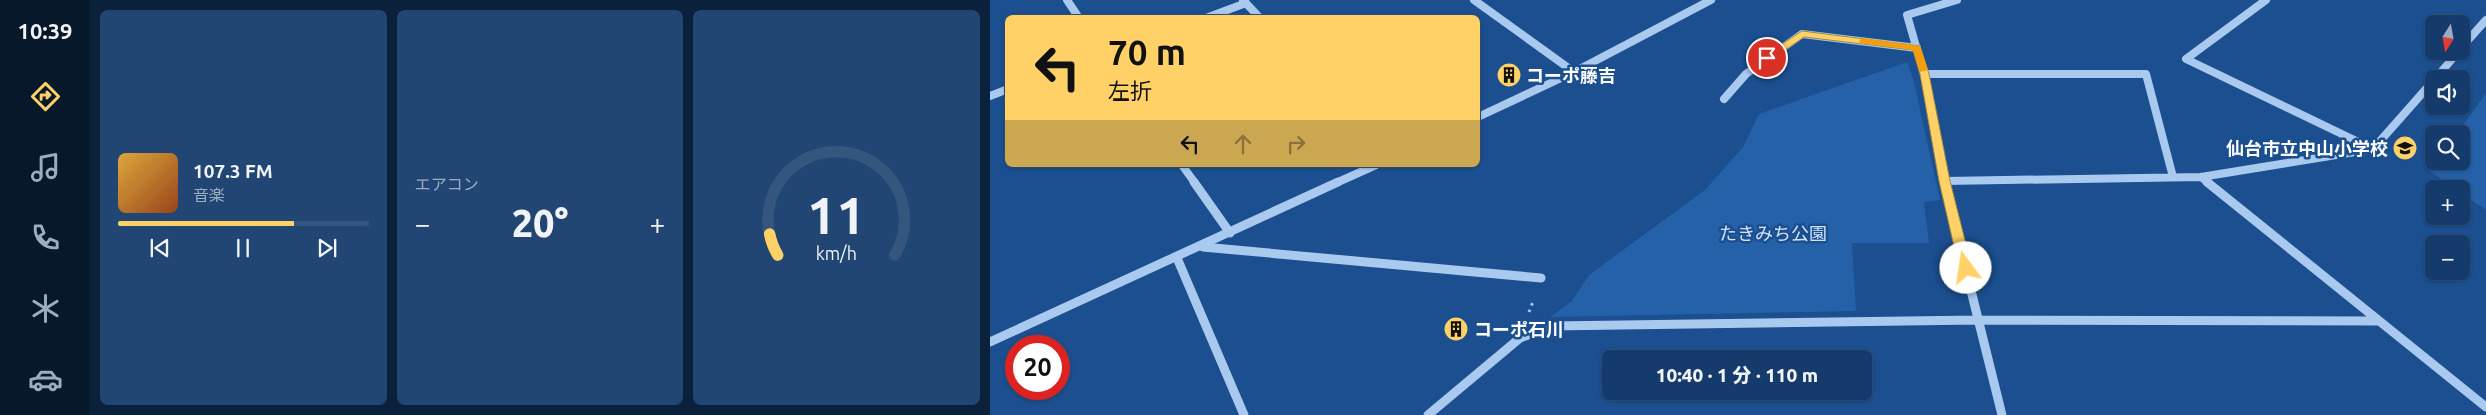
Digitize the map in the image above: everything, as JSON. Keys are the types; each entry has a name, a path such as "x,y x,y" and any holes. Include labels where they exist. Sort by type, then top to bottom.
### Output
{"street":[{"path":"1067,0 1078,15"},
{"path":"1474,0 1574,72"},
{"path":"1480,116 1574,72 1711,0"},
{"path":"1957,0 1907,15 1924,74 1944,181 2002,415"},
{"path":"2266,0 2186,59 2373,150"},
{"path":"1213,15 1244,2 1257,15"},
{"path":"2470,38 2486,20"},
{"path":"2442,70 2451,60"},
{"path":"1924,74 2146,74 2173,178"},
{"path":"1944,181 2201,177 2373,150 2425,89"},
{"path":"990,96 1005,90"},
{"path":"1183,167 1230,233"},
{"path":"990,342 1201,247 1372,167"},
{"path":"2201,177 2486,407"},
{"path":"1201,247 1541,278"},
{"path":"1177,258 1244,415"},
{"path":"1428,415 1520,338 1552,326 1978,320 2379,321"}],"lane":[{"path":"1724,99 1746,74 1802,34 1916,48"}],"path":[{"path":"1531,334 1526,320 1541,278"}],"green space":[{"name":"たきみち公園","path":"1907,62 1914,82 1940,200 1924,202 1929,243 1852,243 1856,311 1550,317 1572,301 1589,275 1705,190 1743,147 1759,114"},
{"path":"2486,93 2486,210 2470,199 2470,180 2442,180 2430,171 2470,170 2470,125 2463,125"}],"slow traffic":[{"path":"1863,41 1916,48 1923,70"}],"place":[{"name":"コーポ藤吉","path":"1509,75"},
{"name":"仙台市立中山小学校","path":"2405,148"},
{"name":"コーポ石川","path":"1456,329"}],"route":[{"path":"1767,58 1802,34 1916,48 1924,74 1944,181 1966,268"}]}
